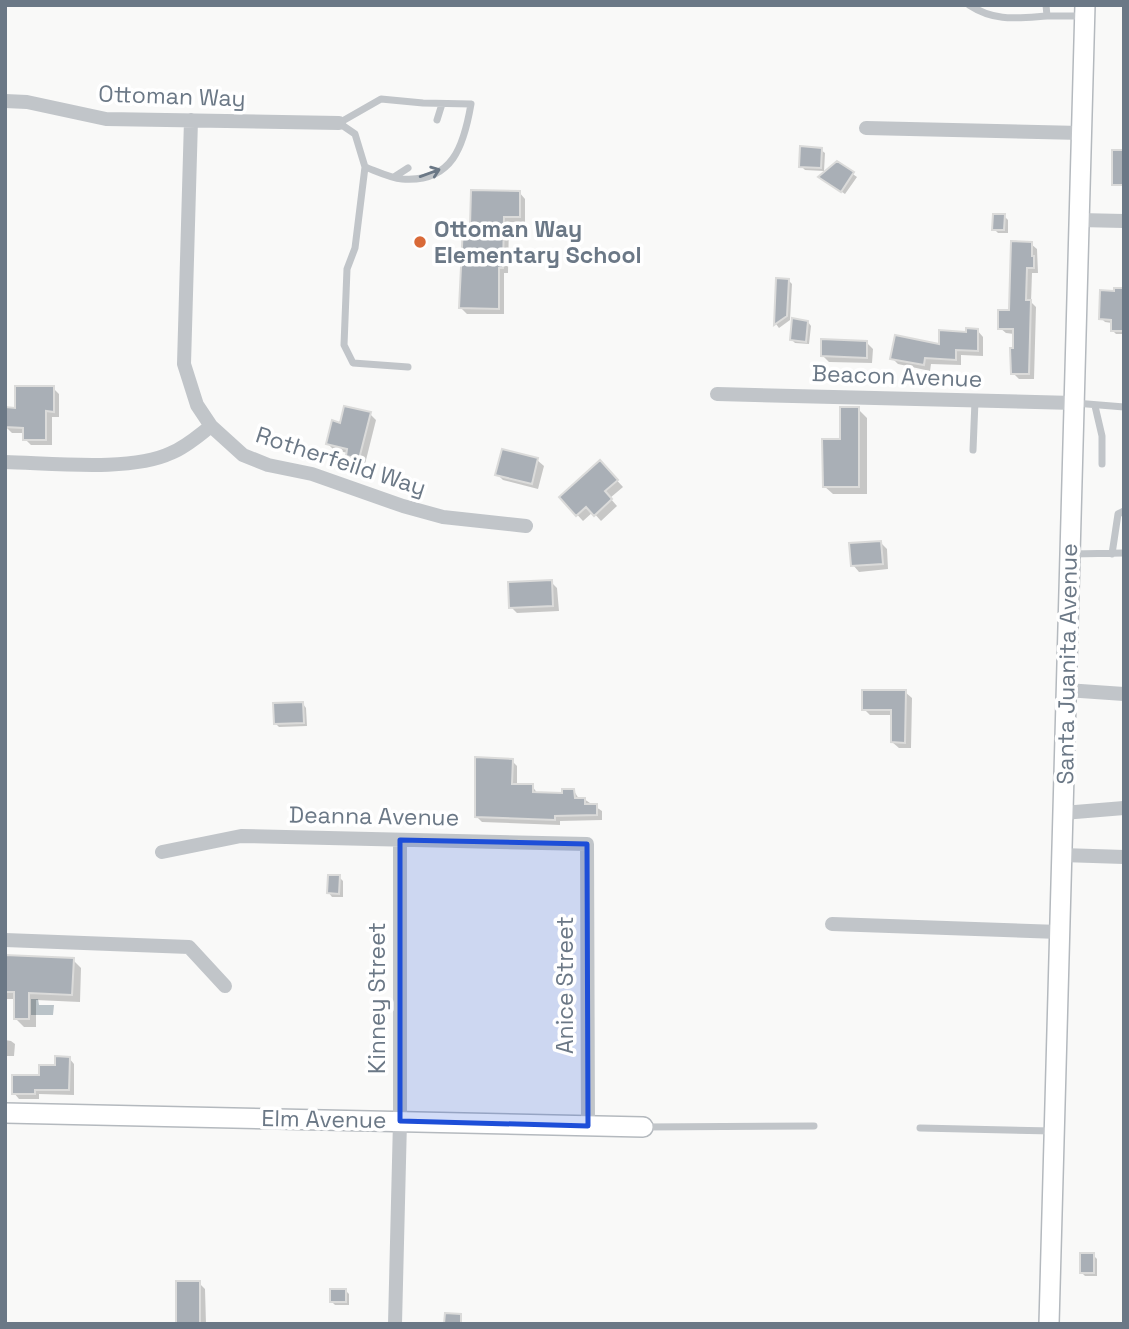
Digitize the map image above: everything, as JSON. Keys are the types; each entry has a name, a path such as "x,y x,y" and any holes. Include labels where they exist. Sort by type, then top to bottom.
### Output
{"street":[{"name":"Santa Juanita Avenue","path":"1049,1324 1085,11"},
{"name":"Ottoman Way","path":"5,102 27,102 106,119 340,123"},
{"name":"Rotherfeild Way","path":"191,120 184,364 197,404 211,426 243,455 268,465 312,474 443,517 526,526"},
{"path":"866,128 1081,133"},
{"path":"1079,220 1124,221"},
{"name":"Beacon Avenue","path":"718,394 1074,403"},
{"path":"5,462 145,462 170,454 211,426"},
{"path":"1066,690 1124,694"},
{"path":"1063,813 1124,808"},
{"name":"Deanna Avenue","path":"162,852 241,836 587,844"},
{"name":"Kinney Street","path":"395,1324 400,1121 400,840"},
{"name":"Anice Street","path":"587,844 588,1126"},
{"path":"1062,855 1124,857"},
{"path":"832,924 1059,932"},
{"path":"5,940 189,947 225,986"},
{"name":"Elm Avenue","path":"5,1113 643,1127"}],"lane":[{"path":"969,5 983,14 1009,19 1085,11"},
{"path":"1046,5 1046,16"},
{"path":"365,167 401,179 431,176 450,164 466,136 471,104 381,99 340,123 355,134 365,167 355,248 347,269 344,345 353,363 408,367"},
{"path":"437,120 442,104"},
{"path":"394,177 408,167"},
{"path":"973,450 975,401"},
{"path":"1074,403 1124,407"},
{"path":"1094,406 1102,436 1102,464"},
{"path":"1112,554 1116,521 1118,514 1124,511"},
{"path":"1070,554 1124,553"},
{"path":"643,1127 814,1126"},
{"path":"920,1128 1054,1131"}],"highlighted area":[{"path":"400,840 587,844 588,1126 400,1121"}],"shaded area":[{"path":"31,999 38,999 39,1005 54,1005 53,1015 31,1015"}],"building":[{"path":"800,146 822,148 821,168 799,167"},
{"path":"1112,150 1124,150 1124,185 1112,185"},
{"path":"837,161 854,172 841,192 818,177"},
{"path":"471,190 520,191 520,217 504,217 503,268 499,268 499,309 459,308 463,226 470,226"},
{"path":"993,214 1005,214 1004,230 992,230"},
{"path":"1011,241 1032,242 1034,256 1034,268 1027,268 1026,300 1031,300 1029,374 1011,374 1010,348 1013,348 1013,329 998,329 998,310 1009,310"},
{"path":"776,278 789,279 787,316 774,325"},
{"path":"1114,288 1124,288 1124,331 1111,331 1111,320 1099,319 1100,290 1114,291"},
{"path":"792,318 808,321 806,342 790,340"},
{"path":"966,328 978,329 978,351 956,350 956,360 925,358 924,365 890,359 895,335 939,344 939,330 966,332"},
{"path":"821,339 867,341 867,358 821,356"},
{"path":"15,386 54,386 54,412 46,411 46,440 23,440 23,428 5,427 5,407 15,408"},
{"path":"344,406 371,412 359,459 346,456 347,449 326,444 332,420 340,423"},
{"path":"840,407 859,407 859,487 823,487 822,439 840,439"},
{"path":"502,449 538,458 532,484 495,475"},
{"path":"600,460 618,480 605,491 612,499 594,516 586,507 576,516 559,497"},
{"path":"881,541 883,564 851,566 849,543"},
{"path":"552,580 553,606 509,608 508,582"},
{"path":"862,690 906,690 905,743 891,742 891,710 862,710"},
{"path":"303,702 304,723 274,724 273,703"},
{"path":"475,757 513,759 512,784 533,784 533,792 562,793 562,789 574,789 575,798 585,798 585,804 597,804 597,815 555,816 555,820 475,817"},
{"path":"328,875 340,875 339,894 327,893"},
{"path":"5,955 74,958 72,995 29,993 29,1019 14,1019 14,992 5,992"},
{"path":"55,1056 70,1057 69,1090 35,1090 35,1094 12,1094 12,1075 39,1075 39,1065 55,1065"},
{"path":"1080,1253 1094,1253 1094,1273 1080,1273"},
{"path":"176,1281 200,1281 200,1324 176,1324"},
{"path":"330,1289 346,1289 346,1302 330,1302"},
{"path":"445,1313 461,1314 461,1324 444,1324"}],"place":[{"name":"Ottoman Way Elementary School","path":"420,242"}]}
